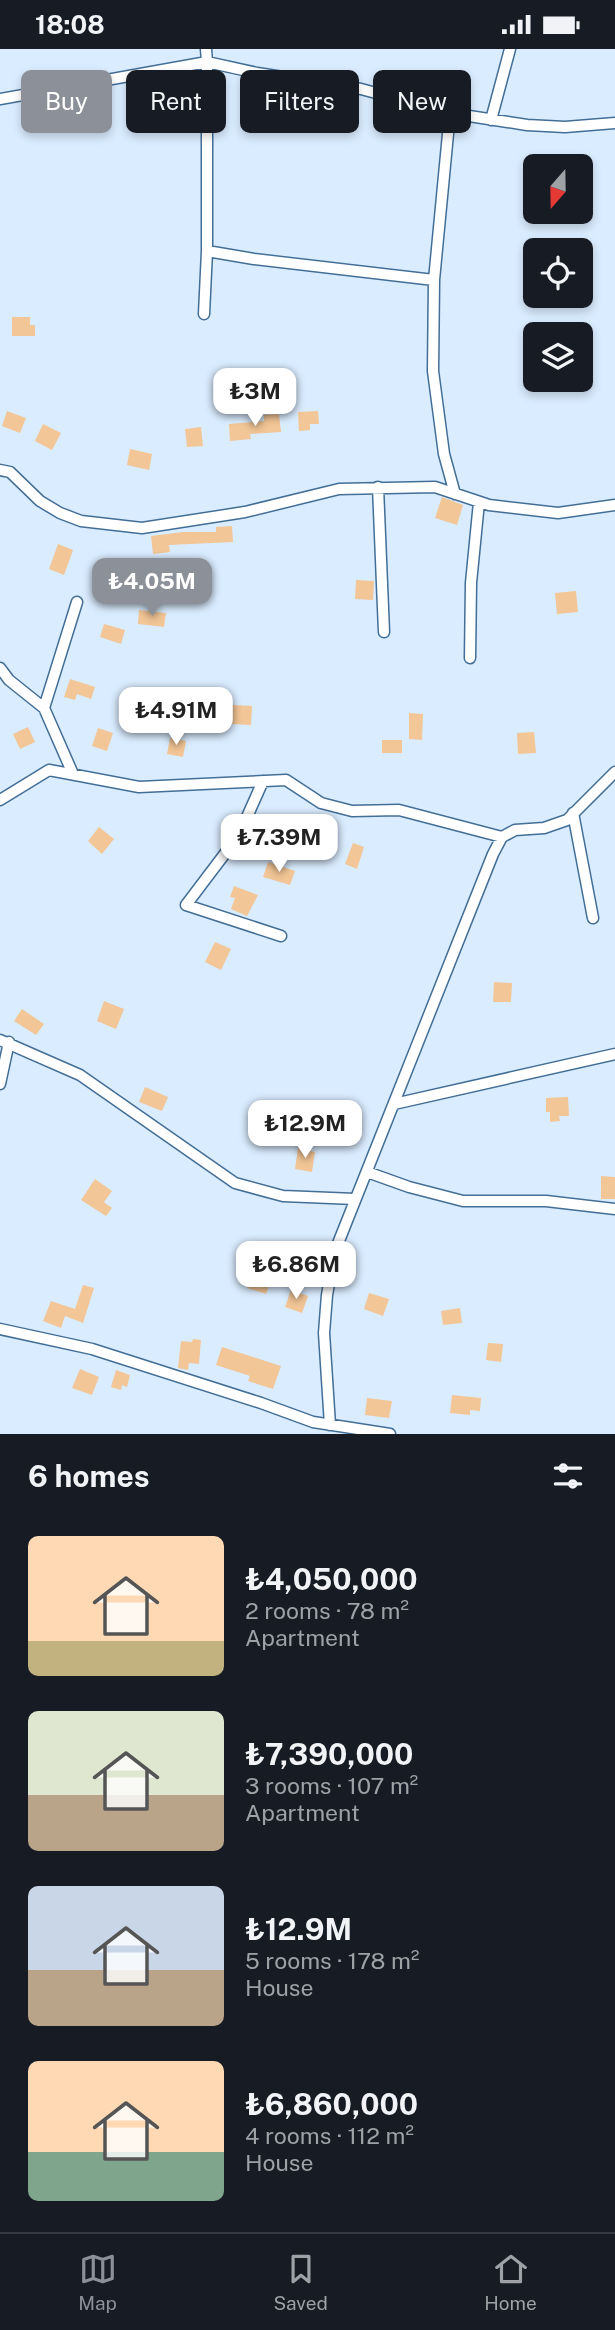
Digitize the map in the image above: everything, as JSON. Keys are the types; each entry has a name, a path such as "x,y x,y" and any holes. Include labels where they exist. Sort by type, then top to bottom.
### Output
{"street":[{"path":"204,314 207,251 206,49"},
{"path":"491,120 510,49"},
{"path":"0,99 155,69 207,62 373,92"},
{"path":"471,117 527,125 565,127 615,123"},
{"path":"448,133 435,280 433,372 444,454 455,494"},
{"path":"207,251 435,280"},
{"path":"0,470 10,472 40,501 60,513 81,521 142,528 244,512 340,489 379,487 435,487 489,505 558,513 615,505"},
{"path":"379,487 384,632"},
{"path":"470,658 471,583 479,502"},
{"path":"44,708 77,602"},
{"path":"0,669 9,680 44,708 73,774"},
{"path":"0,800 49,770 139,787 286,780 321,803 352,811 399,810 502,837 515,831 544,828 566,820 615,772"},
{"path":"263,781 239,835 186,905 281,936"},
{"path":"573,813 593,918"},
{"path":"330,1425 324,1333 335,1251 502,837"},
{"path":"0,1084 4,1041 80,1075 236,1183 283,1196 355,1199"},
{"path":"394,1104 615,1054"},
{"path":"367,1171 409,1187 463,1201 546,1201 615,1209"},
{"path":"0,1329 92,1349 313,1422 390,1434"}],"building":[{"path":"12,317 30,317 30,325 35,325 35,336 12,336"},
{"path":"7,411 26,418 20,433 2,426"},
{"path":"318,411 319,424 310,424 310,430 299,431 298,412"},
{"path":"279,414 281,432 250,434 251,439 230,441 229,424 264,421 264,415"},
{"path":"43,424 61,433 52,450 35,441"},
{"path":"201,427 203,446 187,447 185,429"},
{"path":"130,449 152,454 149,470 127,465"},
{"path":"442,497 463,505 457,525 435,518"},
{"path":"232,526 233,542 169,545 170,552 153,554 151,536 216,532 216,527"},
{"path":"58,544 73,550 64,575 49,569"},
{"path":"356,580 374,581 373,600 355,599"},
{"path":"576,591 578,612 557,614 555,593"},
{"path":"139,610 166,613 164,627 138,624"},
{"path":"104,624 125,630 121,644 100,637"},
{"path":"70,679 95,687 91,699 77,694 75,700 64,697"},
{"path":"232,705 252,706 251,725 231,724"},
{"path":"409,713 423,714 422,740 409,739"},
{"path":"28,727 35,742 20,749 13,734"},
{"path":"98,728 113,733 107,751 92,746"},
{"path":"534,732 536,753 518,754 517,733"},
{"path":"170,738 186,741 183,757 167,754"},
{"path":"382,740 402,740 402,753 382,753"},
{"path":"99,827 114,839 102,854 88,841"},
{"path":"353,843 364,847 357,869 345,864"},
{"path":"268,862 295,871 290,885 263,877"},
{"path":"234,886 258,895 247,916 231,909 235,898 230,897"},
{"path":"215,942 231,949 221,970 205,962"},
{"path":"494,982 512,983 511,1002 493,1002"},
{"path":"104,1001 124,1009 116,1029 97,1021"},
{"path":"22,1009 44,1024 36,1035 14,1021"},
{"path":"145,1087 168,1097 162,1111 139,1102"},
{"path":"568,1097 569,1116 559,1116 560,1121 550,1122 550,1112 546,1112 546,1098"},
{"path":"298,1148 315,1152 312,1172 295,1169"},
{"path":"601,1176 615,1177 615,1199 601,1199"},
{"path":"95,1179 112,1191 104,1202 112,1208 106,1216 81,1200"},
{"path":"252,1274 271,1281 266,1294 247,1288"},
{"path":"83,1285 94,1288 83,1323 65,1316 61,1328 43,1321 51,1301 75,1309"},
{"path":"291,1290 308,1296 302,1313 285,1307"},
{"path":"369,1293 389,1299 383,1316 364,1309"},
{"path":"460,1308 462,1323 443,1325 441,1311"},
{"path":"193,1339 201,1340 199,1364 189,1363 188,1370 178,1368 181,1341 192,1342"},
{"path":"488,1343 503,1344 501,1362 486,1360"},
{"path":"222,1347 281,1366 273,1389 248,1381 250,1376 216,1365"},
{"path":"80,1369 99,1377 92,1395 72,1388"},
{"path":"116,1370 130,1375 127,1387 122,1385 121,1390 111,1387"},
{"path":"452,1395 481,1398 480,1411 470,1410 470,1415 450,1413"},
{"path":"367,1398 392,1401 389,1418 365,1415"}]}
